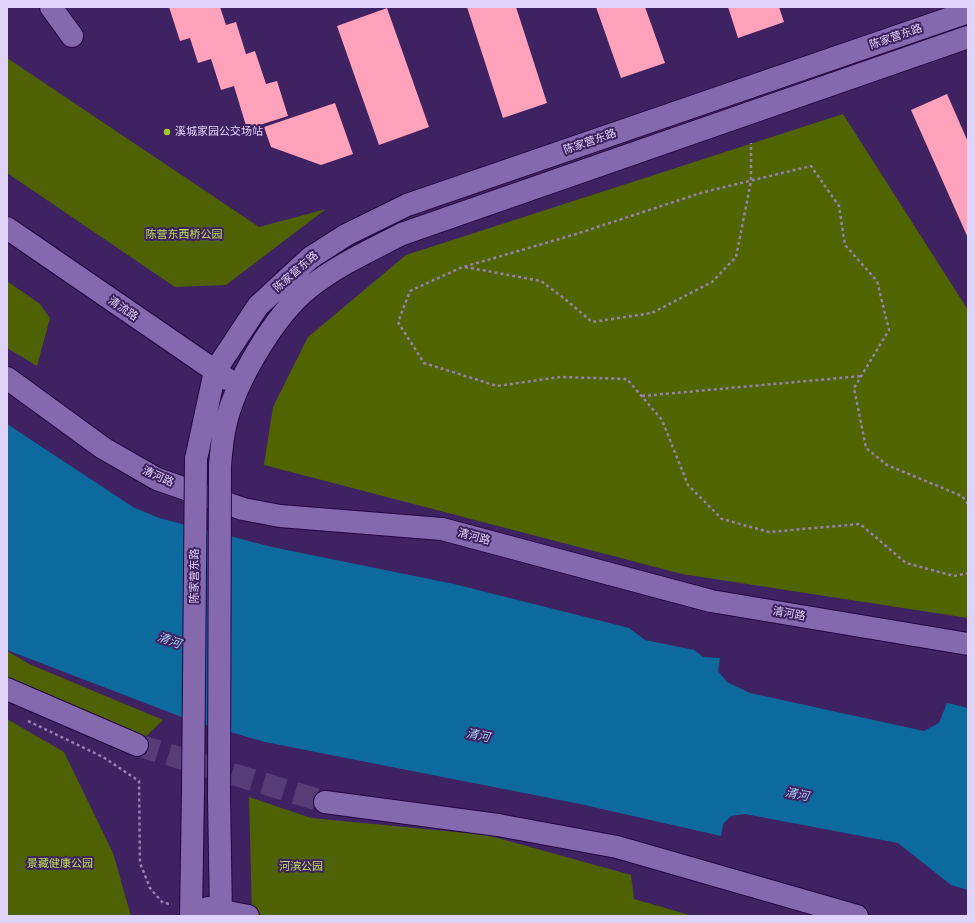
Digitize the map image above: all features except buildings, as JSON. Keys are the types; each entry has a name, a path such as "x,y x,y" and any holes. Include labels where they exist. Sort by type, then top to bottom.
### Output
{"street":[{"path":"51,7 72,36"},
{"name":"陈家营东路","path":"191,910 196,459 215,371 258,306 310,258 346,236 407,205 968,12"},
{"name":"陈家营东路","path":"221,913 220,466 225,426 239,387 267,334 286,308 310,287 349,261 402,234 968,37"},
{"name":"清流路","path":"7,228 239,387"},
{"name":"清河路","path":"7,378 103,448 156,479 244,509 280,516 442,529 711,600 968,644"},
{"path":"7,689 137,745"},
{"path":"325,802 498,825 617,847 857,916"},
{"path":"191,910 248,916"}],"path":[{"path":"465,266 541,281 592,322 652,313 712,282 736,256 751,181 751,143"},
{"path":"968,504 962,496 888,465 866,448 854,388 889,330 877,280 845,245 839,206 811,166 704,192 573,235 465,266 410,290 398,322 424,363 497,386 560,377 627,380 662,420 688,485 722,519 769,532 860,524 906,563 954,576 968,573"},
{"path":"642,396 862,376"},
{"path":"24,718 35,726 103,757 139,781 140,863 150,888 163,903 191,910"}],"green space":[{"name":"陈营东西桥公园","path":"7,58 259,227 326,209 226,285 175,287 7,173"},
{"path":"843,114 968,310 968,618 682,574 264,465 273,407 308,337 406,255"},
{"path":"7,281 40,304 50,318 37,366 7,348"},
{"path":"7,651 29,664 163,720 137,745 7,689"},
{"name":"景藏健康公园","path":"7,719 64,752 113,853 131,916 7,916"},
{"name":"河滨公园","path":"249,797 311,818 487,835 631,875 634,899 693,916 252,916"}],"water":[{"name":"清河","path":"7,424 133,507 159,518 272,547 454,584 629,628 645,640 694,650 703,657 720,658 718,671 727,682 750,693 924,731 939,723 947,703 968,708 968,890 951,885 898,843 745,814 731,816 723,824 721,836 580,804 265,742 192,721 7,650"}],"tunnel":[{"path":"137,745 325,802"}],"place":[{"name":"溪城家园公交场站","path":"167,132"}]}
